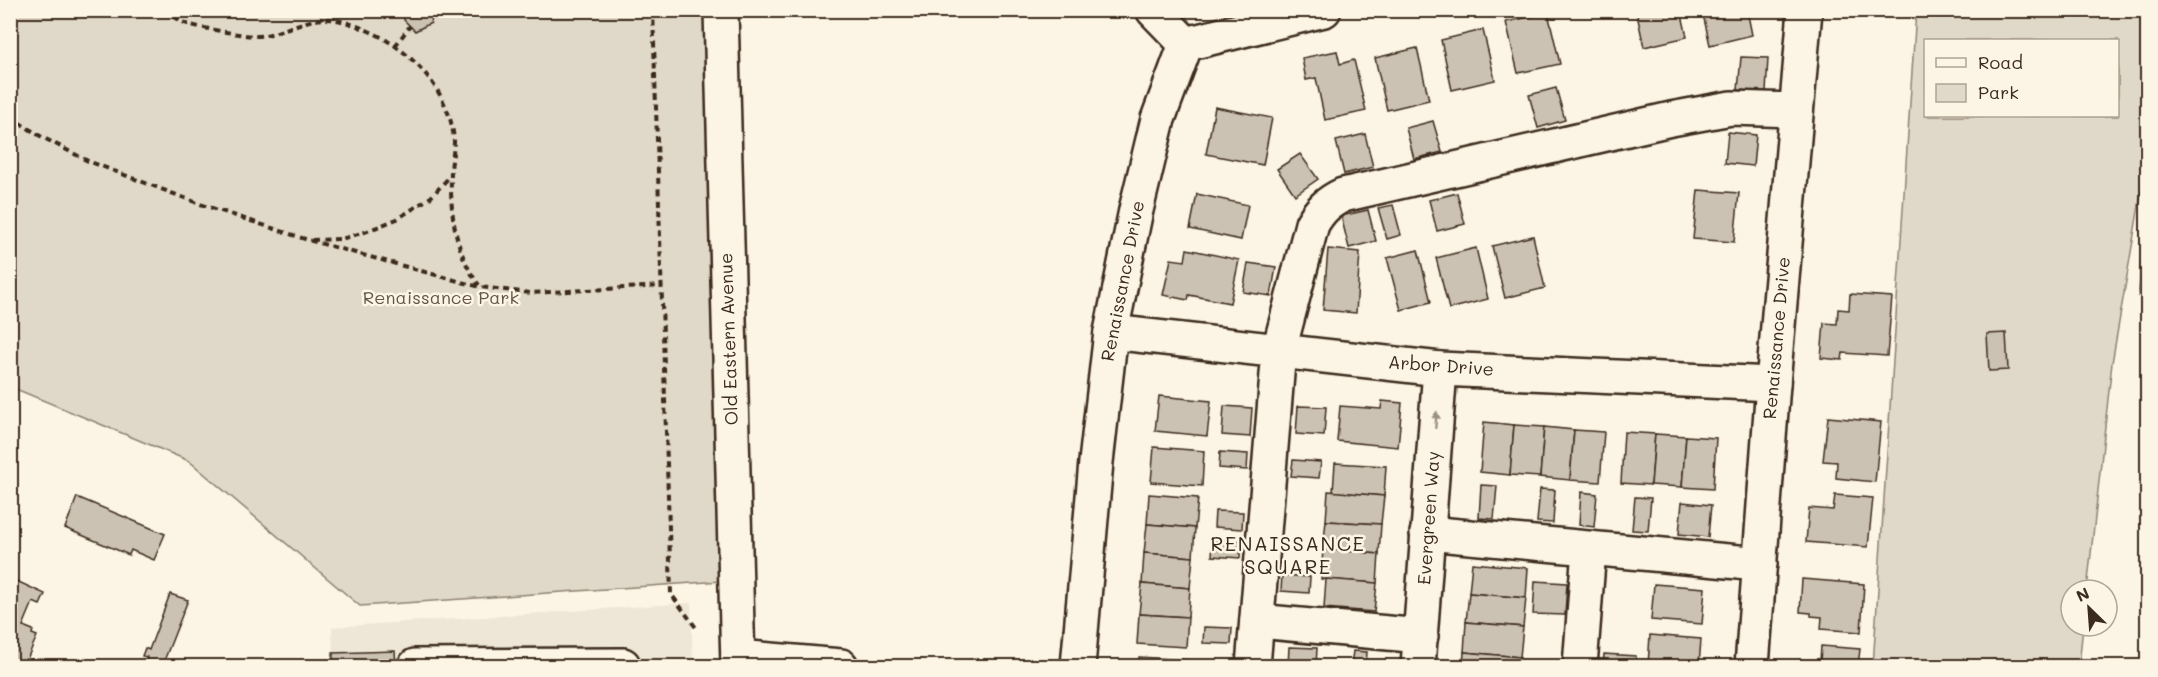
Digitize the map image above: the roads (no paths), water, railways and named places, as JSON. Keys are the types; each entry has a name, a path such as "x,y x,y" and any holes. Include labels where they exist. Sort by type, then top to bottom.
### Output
{"street":[{"name":"Old Eastern Avenue","path":"720,10 738,662"},
{"path":"1153,10 1186,44 1324,10"},
{"name":"Renaissance Drive","path":"1752,666 1805,10"},
{"name":"Renaissance Drive","path":"1078,666 1096,462 1111,332 1136,210 1158,119 1186,44"},
{"path":"1253,666 1279,350 1312,225 1319,211 1330,201 1343,195 1671,119 1731,108 1796,110"},
{"name":"Arbor Drive","path":"1111,332 1440,369 1773,384"},
{"name":"Evergreen Way","path":"1420,651 1440,369"},
{"path":"1427,533 1760,564"},
{"path":"1580,666 1589,549"},
{"path":"1257,621 1420,651"},
{"path":"738,662 841,666"},
{"path":"415,666 623,665"}],"district":[{"name":"RENAISSANCE SQUARE","path":"1288,556"}],"park label":[{"name":"Renaissance Park","path":"441,298"}]}
